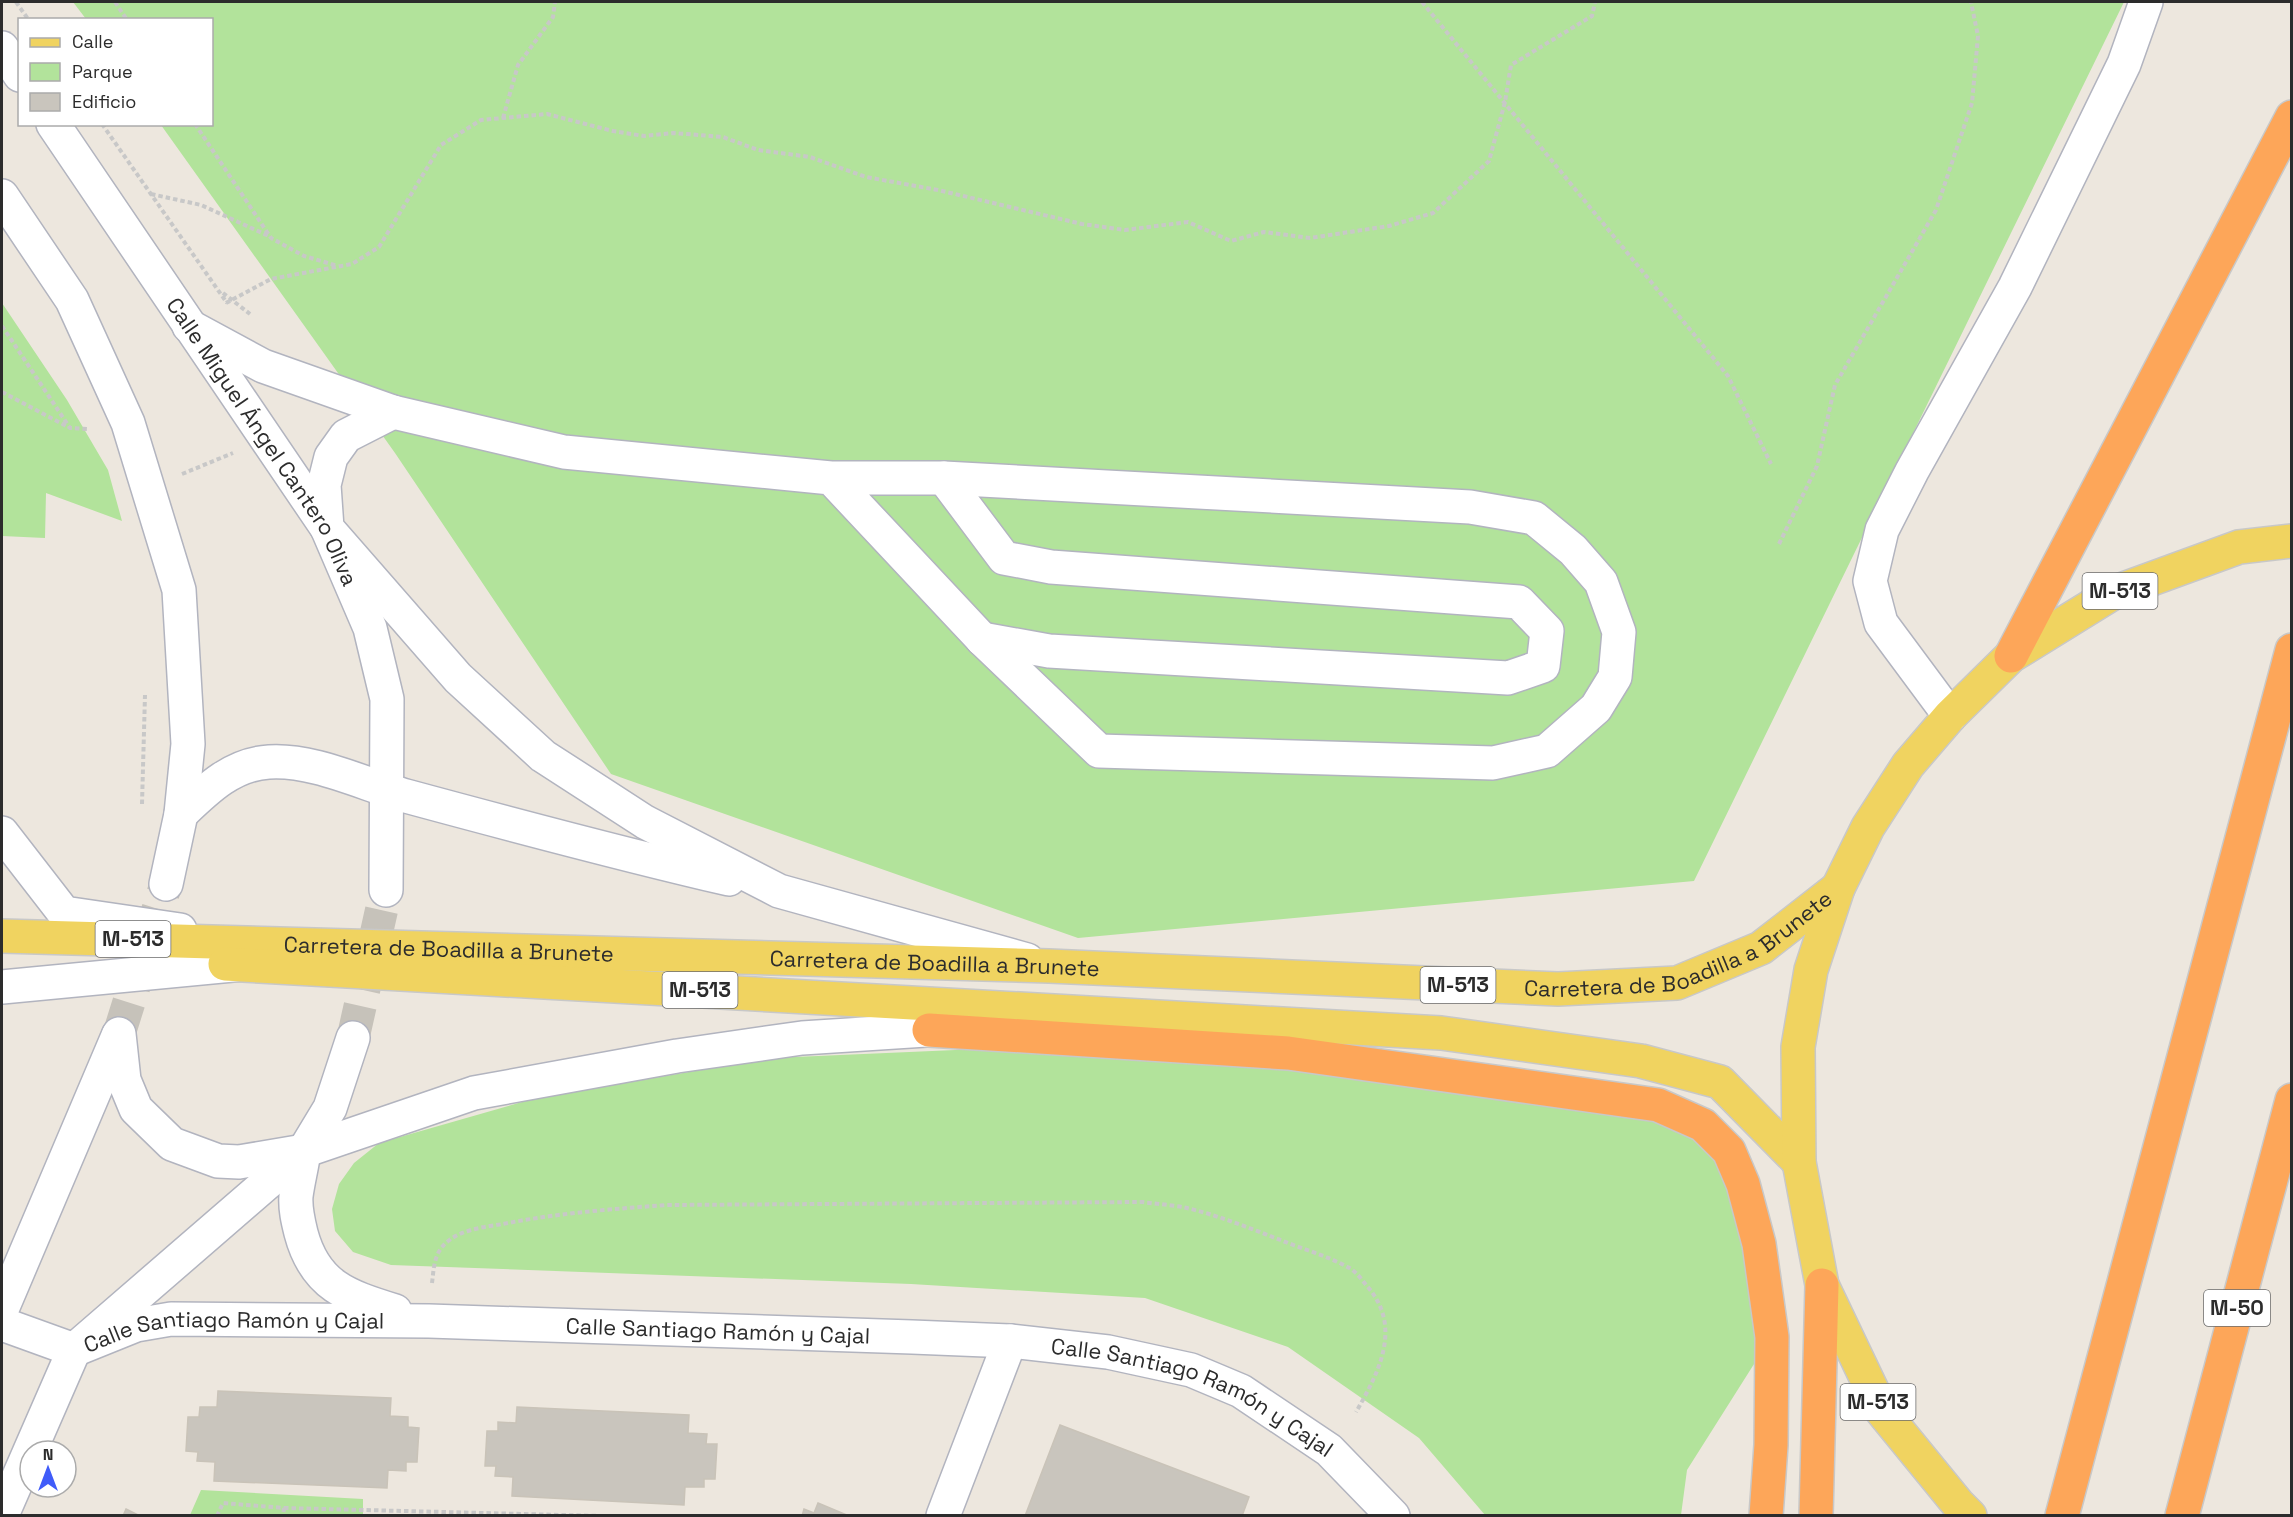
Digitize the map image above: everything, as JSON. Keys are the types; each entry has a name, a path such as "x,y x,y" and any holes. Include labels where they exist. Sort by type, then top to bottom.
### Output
{"highway":[{"path":"2011,656 2292,117"},
{"path":"2062,1515 2292,650"},
{"path":"929,1030 1288,1053 1658,1105 1703,1125 1729,1151 1743,1184 1759,1244 1772,1337 1771,1445 1766,1515"},
{"name":"M-50","path":"2182,1515 2292,1100"},
{"path":"1816,1515 1822,1285"}],"main road":[{"name":"M-513","path":"1964,1510 1882,1412 1822,1285 1799,1162 1798,1047 1811,970 1838,888 1868,827 1908,765 1950,716 2011,656 2113,593 2239,548 2292,541"},
{"name":"Carretera de Boadilla a Brunete","path":"2,957 254,953 1049,966 1558,989 1677,983 1761,948 1838,888"},
{"name":"Carretera de Boadilla a Brunete","path":"2,936 1157,1016 1441,1033 1641,1061 1720,1083 1799,1162"}],"street":[{"path":"1950,716 1881,623 1870,581 1882,530 1912,471 2015,287 2124,64 2146,2"},
{"path":"2,48 18,72"},
{"name":"Calle Miguel Ángel Cantero Oliva","path":"54,126 327,528 370,628 387,699 386,890"},
{"path":"2,196 72,300 128,423 179,590 188,744 181,814 166,884"},
{"path":"189,326 263,366 393,412 564,452 831,478 944,478 1470,507 1534,518 1574,550 1601,582 1619,632 1615,677 1596,708 1547,751 1493,764 1099,751 982,639 831,478"},
{"path":"393,412 346,436 331,457 324,485 327,528 458,678 543,756 645,822 779,891"},
{"path":"944,478 1004,558 1051,567 1519,602 1547,631 1543,666 1508,678 1049,651 982,639"},
{"path":"181,814 206,790 233,771 267,762 295,763 650,861 779,891 1049,966"},
{"path":"2,833 64,913 254,953"},
{"path":"2,987 254,953"},
{"path":"2,1309 119,1034 124,1080 136,1109 172,1144 218,1161 239,1162 304,1150 474,1093 677,1056 802,1038 1157,1016"},
{"path":"2,1515 74,1350 304,1150 330,1108 353,1038"},
{"path":"304,1150 296,1198 297,1219 304,1246 319,1274 357,1299 429,1321"},
{"name":"Calle Santiago Ramón y Cajal","path":"2,1324 74,1350 135,1325 171,1319 429,1321 1011,1341 1108,1352 1191,1371 1241,1391 1329,1450 1393,1515"},
{"path":"943,1515 1011,1341"}],"path":[{"path":"15,2 27,18"},
{"path":"116,2 126,18"},
{"path":"503,118 518,65 553,17 555,2"},
{"path":"1422,2 1728,376 1771,464"},
{"path":"226,303 271,279 352,264 379,247 441,145 481,120 547,114 613,131 644,136 674,133 723,137 758,150 810,157 866,177 938,190 1082,224 1125,230 1188,222 1231,241 1264,232 1310,238 1389,226 1433,213 1489,161 1505,102 1511,65 1592,16 1595,2"},
{"path":"1779,543 1817,466 1835,385 1936,210 1972,103 1978,36 1971,2"},
{"path":"103,126 232,312"},
{"path":"196,126 271,238"},
{"path":"151,194 201,205 304,256 339,266"},
{"path":"2,326 70,428"},
{"path":"2,392 70,428 96,429"},
{"path":"149,487 266,440"},
{"path":"141,811 145,684"},
{"path":"433,1276 435,1256 448,1242 471,1230 536,1217 603,1209 667,1205 1130,1202 1187,1208 1231,1221 1353,1270 1372,1291 1383,1311 1386,1335 1383,1355 1374,1380 1356,1412"},
{"path":"217,1515 223,1503 284,1508 603,1515"},
{"path":"283,1515 284,1508"}],"green space":[{"path":"73,2 2124,2 1694,881 1078,938 611,774 395,453 162,126 213,126 213,18 85,18"},
{"path":"2,303 67,400 108,470 122,521 46,493 45,538 2,536"},
{"path":"1072,1045 1645,1109 1711,1148 1725,1183 1753,1274 1761,1353 1687,1470 1681,1515 1485,1515 1419,1438 1288,1347 1145,1298 911,1284 391,1265 353,1252 335,1231 332,1209 339,1184 354,1163 379,1143 536,1098 772,1058"},
{"path":"201,1490 363,1499 363,1515 190,1515"}],"building":[{"path":"218,1391 391,1398 390,1416 408,1417 408,1427 419,1428 417,1462 406,1462 406,1471 388,1470 387,1488 214,1481 215,1462 197,1461 198,1452 186,1451 188,1417 199,1417 200,1407 217,1407"},
{"path":"517,1407 689,1415 688,1433 707,1434 706,1444 717,1444 715,1479 704,1479 704,1487 685,1487 684,1505 512,1496 513,1477 495,1476 496,1466 485,1466 487,1431 498,1431 498,1422 516,1423"},
{"path":"1060,1425 1249,1497 1242,1516 1025,1516"},
{"path":"818,1503 849,1516 802,1516 804,1509 814,1513"},
{"path":"126,1509 140,1516 123,1516"}],"tunnel":[{"path":"119,1034 166,884"},
{"path":"353,1038 386,890"}]}
